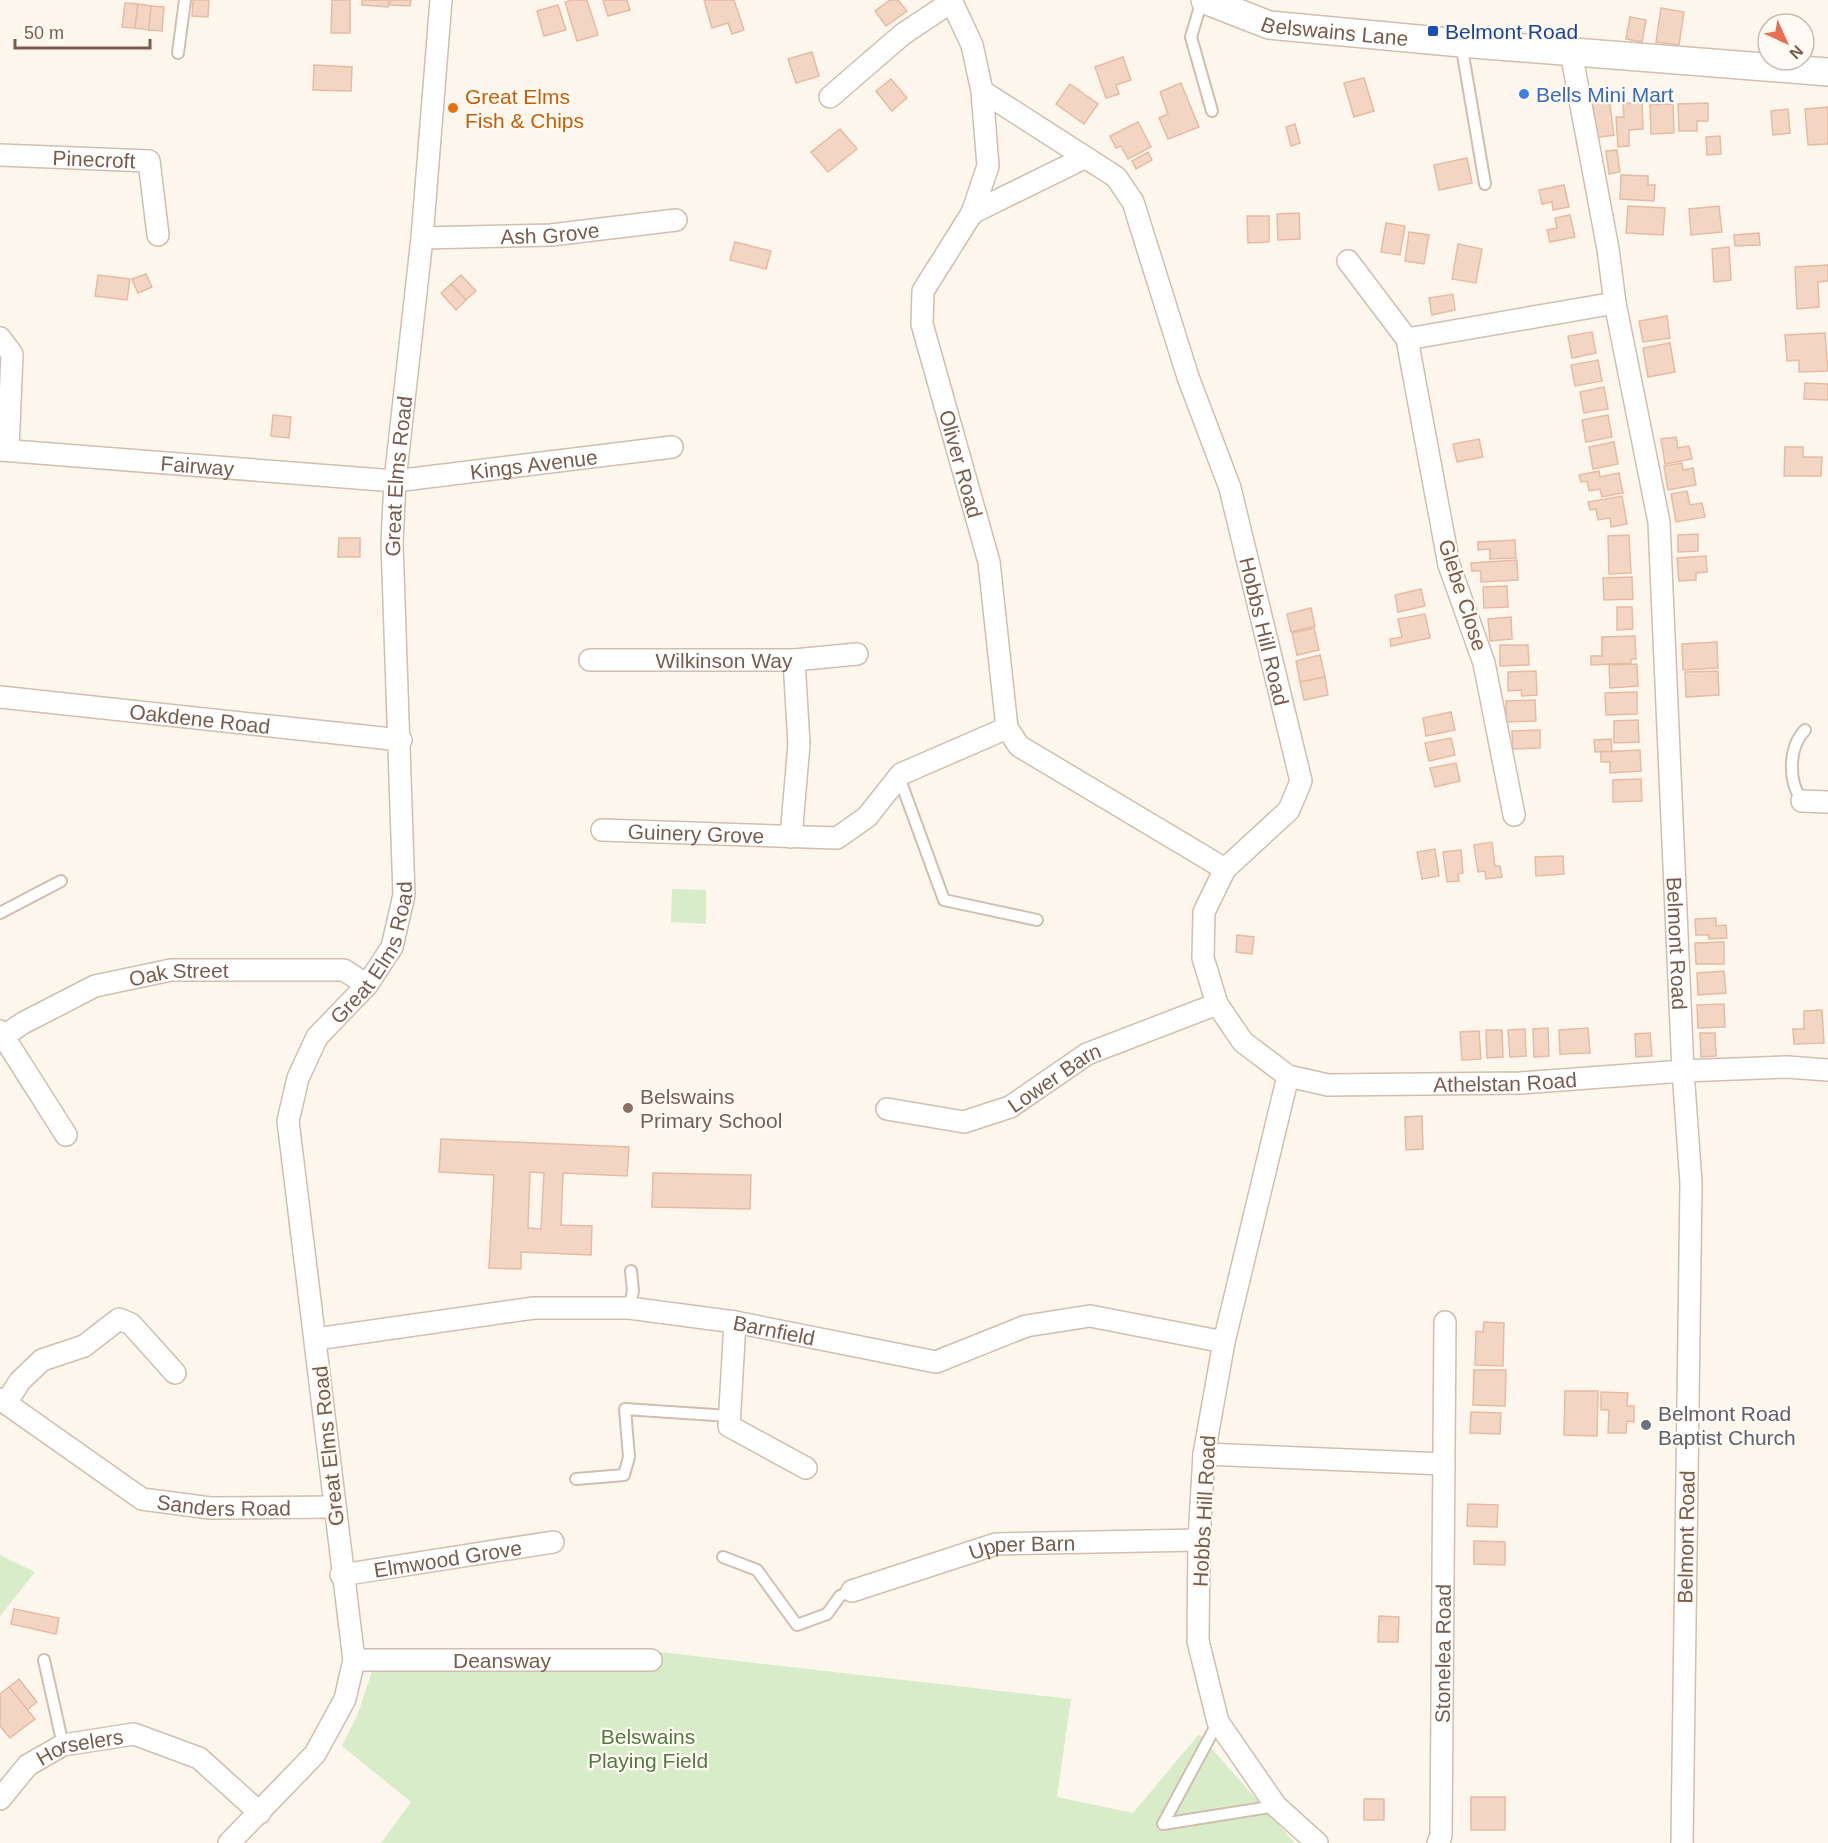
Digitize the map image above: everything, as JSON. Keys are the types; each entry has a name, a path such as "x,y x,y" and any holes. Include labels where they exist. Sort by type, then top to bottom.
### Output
{"street":[{"name":"Great Elms Road","path":"229,1843 315,1754 345,1699 354,1660 341,1575 316,1339 288,1121 298,1078 317,1037 367,985 392,947 404,895 401,740 392,543 395,481 422,238 441,0"},
{"name":"Belswains Lane","path":"1204,0 1269,25 1461,43 1828,72"},
{"path":"830,97 951,1"},
{"name":"Oliver Road","path":"951,1 972,45 982,91 988,166 972,213 922,291 922,324 989,562 1007,728"},
{"name":"Belmont Road","path":"1571,52 1608,249 1615,303 1659,522 1683,1071 1691,1183 1682,1843"},
{"path":"982,91 1084,158"},
{"name":"Pinecroft","path":"0,155 149,161 158,235"},
{"path":"972,213 1084,158"},
{"name":"Hobbs Hill Road","path":"1084,158 1116,177 1133,202 1188,377 1230,488 1301,780 1289,810 1225,868 1204,912 1203,958 1217,1004 1243,1042 1288,1076 1328,1085"},
{"name":"Ash Grove","path":"422,238 551,235 676,220"},
{"name":"Glebe Close","path":"1348,261 1407,339 1449,565 1484,663 1514,815"},
{"path":"1407,339 1615,303"},
{"path":"0,338 12,354 4,450"},
{"name":"Kings Avenue","path":"395,481 672,447"},
{"name":"Fairway","path":"4,450 395,481"},
{"name":"Wilkinson Way","path":"590,660 794,660 857,654"},
{"name":"Guinery Grove","path":"791,837 799,744 794,660"},
{"name":"Oakdene Road","path":"0,698 401,740"},
{"path":"899,777 1007,728 1019,746 1225,868"},
{"name":"Guinery Grove","path":"602,830 837,838 867,818 899,777"},
{"path":"1802,801 1828,802"},
{"name":"Oak Street","path":"1,1036 95,986 171,970 344,970 367,985"},
{"name":"Lower Barn","path":"887,1109 964,1122 1010,1107 1087,1054 1217,1004"},
{"path":"1,1036 66,1135"},
{"name":"Athelstan Road","path":"1328,1085 1521,1083 1683,1071 1787,1067 1828,1070"},
{"name":"Hobbs Hill Road","path":"1288,1076 1224,1342 1204,1454 1199,1540 1198,1641 1218,1722 1276,1806 1317,1843"},
{"name":"Barnfield","path":"316,1339 534,1308 629,1308 735,1322 936,1362 1026,1326 1090,1316 1224,1342"},
{"path":"3,1401 42,1360 84,1346 119,1319 130,1324 175,1373"},
{"path":"735,1322 729,1426 806,1468"},
{"name":"Stonelea Road","path":"1438,1843 1442,1836 1444,1322"},
{"name":"Sanders Road","path":"3,1401 142,1499 210,1508 335,1507"},
{"path":"1204,1454 1444,1464"},
{"name":"Upper Barn","path":"852,1591 996,1544 1199,1540"},
{"name":"Elmwood Grove","path":"341,1575 553,1542"},
{"name":"Deansway","path":"354,1660 651,1660"},
{"name":"Horselers","path":"0,1798 28,1764 63,1745 134,1734 199,1758 260,1813"}],"lane":[{"path":"178,53 185,0"},
{"path":"1204,0 1191,37 1212,111"},
{"path":"1461,43 1485,184"},
{"path":"1802,801 1794,786 1793,768 1794,746 1805,730"},
{"path":"899,777 944,900 1037,920"},
{"path":"0,912 61,881"},
{"path":"629,1308 633,1292 631,1271"},
{"path":"576,1479 624,1475 629,1457 625,1409 729,1416"},
{"path":"723,1557 757,1570 797,1624 827,1614 840,1596 852,1591"},
{"path":"44,1660 63,1745"},
{"path":"1218,1722 1163,1824 1276,1806"}],"green space":[{"path":"672,889 706,890 706,924 671,922"},
{"path":"0,1555 35,1572 0,1616"},
{"name":"Belswains Playing Field","path":"660,1652 1071,1699 1057,1797 1133,1813 1199,1734 1295,1843 381,1843 411,1802 342,1746 357,1716 373,1668"}],"building":[{"path":"193,0 209,0 208,17 192,16"},
{"path":"332,0 350,0 350,33 331,33"},
{"path":"362,0 389,0 388,7 362,5"},
{"path":"390,0 411,0 410,6 390,5"},
{"path":"587,0 598,35 577,41 565,2"},
{"path":"603,0 627,0 630,10 608,16"},
{"path":"704,0 734,0 744,30 732,34 728,23 712,28"},
{"path":"890,0 898,0 907,11 886,26 875,11"},
{"path":"125,3 138,4 135,28 122,27"},
{"path":"138,4 151,6 149,30 135,28"},
{"path":"558,5 566,30 544,36 537,11"},
{"path":"151,6 164,7 162,31 149,30"},
{"path":"1661,8 1684,12 1679,45 1656,42"},
{"path":"1630,17 1646,20 1642,42 1626,39"},
{"path":"812,52 819,76 796,83 788,59"},
{"path":"1123,57 1131,80 1116,85 1119,94 1106,98 1095,67"},
{"path":"314,65 352,67 351,91 313,90"},
{"path":"1364,78 1374,111 1354,117 1344,83"},
{"path":"891,79 907,98 892,111 876,91"},
{"path":"1181,83 1199,127 1168,139 1159,118 1168,114 1160,92"},
{"path":"1070,84 1098,104 1084,124 1056,104"},
{"path":"1608,91 1614,135 1594,138 1589,93"},
{"path":"1623,103 1642,103 1643,129 1629,130 1629,146 1618,147 1616,117 1624,117"},
{"path":"1708,103 1708,121 1697,121 1697,131 1679,131 1678,104"},
{"path":"1673,104 1674,133 1651,134 1650,105"},
{"path":"1828,107 1828,144 1808,145 1805,109"},
{"path":"1788,109 1790,133 1773,135 1771,111"},
{"path":"1138,122 1151,147 1128,159 1121,146 1116,148 1110,136"},
{"path":"1295,124 1300,143 1291,146 1286,127"},
{"path":"840,129 857,149 828,172 811,152"},
{"path":"1720,136 1721,154 1707,155 1706,137"},
{"path":"1617,150 1620,172 1609,174 1606,151"},
{"path":"1148,152 1152,160 1136,169 1132,161"},
{"path":"1467,158 1472,183 1439,190 1434,165"},
{"path":"1621,175 1648,176 1648,185 1655,185 1654,201 1620,199"},
{"path":"1564,185 1569,207 1553,210 1552,202 1542,204 1539,190"},
{"path":"1628,206 1665,208 1663,235 1626,233"},
{"path":"1719,206 1722,232 1691,235 1689,209"},
{"path":"1299,213 1300,239 1278,240 1277,214"},
{"path":"1570,215 1575,237 1550,242 1547,230 1557,228 1555,218"},
{"path":"1247,216 1269,216 1269,242 1248,243"},
{"path":"1386,223 1405,226 1400,255 1381,252"},
{"path":"1409,232 1429,235 1424,264 1405,261"},
{"path":"1759,233 1760,245 1735,246 1734,235"},
{"path":"735,242 771,251 766,269 730,260"},
{"path":"1458,244 1482,249 1476,283 1452,279"},
{"path":"1729,247 1731,280 1714,282 1712,249"},
{"path":"1828,265 1828,281 1818,282 1819,307 1797,309 1795,267"},
{"path":"146,274 152,287 138,293 132,279"},
{"path":"98,275 130,279 127,300 95,296"},
{"path":"461,275 476,291 466,300 451,284"},
{"path":"451,284 466,300 456,310 441,293"},
{"path":"1453,294 1455,310 1432,315 1429,298"},
{"path":"1667,316 1670,338 1643,342 1639,321"},
{"path":"1592,332 1596,353 1572,358 1568,336"},
{"path":"1825,333 1828,371 1799,372 1799,360 1787,361 1785,335"},
{"path":"1670,343 1675,372 1648,377 1643,348"},
{"path":"1598,360 1602,381 1575,386 1571,365"},
{"path":"1805,383 1828,384 1828,400 1804,399"},
{"path":"1604,387 1608,409 1584,413 1580,392"},
{"path":"273,415 291,417 289,438 271,436"},
{"path":"1608,415 1612,437 1586,442 1582,420"},
{"path":"1676,437 1678,448 1689,446 1692,459 1665,464 1661,439"},
{"path":"1479,439 1483,457 1457,462 1453,444"},
{"path":"1614,442 1618,464 1593,469 1589,447"},
{"path":"1785,447 1803,447 1803,457 1822,457 1821,476 1784,476"},
{"path":"1682,463 1683,470 1693,468 1696,485 1668,490 1664,466"},
{"path":"1599,471 1600,477 1619,473 1623,493 1602,497 1600,489 1589,491 1587,481 1581,482 1579,475"},
{"path":"1687,491 1690,505 1702,503 1705,517 1676,522 1671,494"},
{"path":"1622,496 1627,524 1611,527 1610,518 1598,520 1596,509 1590,510 1588,502"},
{"path":"1698,534 1698,551 1678,552 1678,535"},
{"path":"1629,535 1631,573 1609,574 1608,536"},
{"path":"339,538 360,538 360,557 338,557"},
{"path":"1515,540 1516,558 1490,559 1490,549 1478,550 1478,542"},
{"path":"1706,556 1707,572 1696,573 1696,580 1679,581 1677,558"},
{"path":"1517,560 1518,580 1481,582 1481,571 1472,571 1471,563"},
{"path":"1632,577 1633,599 1604,600 1603,578"},
{"path":"1507,586 1508,607 1484,608 1483,587"},
{"path":"1421,589 1425,606 1398,612 1395,595"},
{"path":"1617,607 1632,607 1633,629 1617,630"},
{"path":"1311,608 1315,626 1291,632 1287,614"},
{"path":"1425,614 1430,638 1391,646 1390,639 1402,637 1398,619"},
{"path":"1511,617 1512,639 1490,641 1488,619"},
{"path":"1314,628 1319,650 1297,655 1292,633"},
{"path":"1635,636 1636,659 1631,659 1631,663 1591,665 1591,656 1602,656 1602,637"},
{"path":"1717,642 1718,668 1683,670 1682,644"},
{"path":"1500,645 1528,645 1529,665 1500,666"},
{"path":"1320,655 1325,677 1300,682 1296,661"},
{"path":"1637,664 1638,686 1610,688 1609,665"},
{"path":"1536,671 1537,695 1522,696 1521,690 1508,691 1508,672"},
{"path":"1718,671 1719,695 1686,697 1685,672"},
{"path":"1325,677 1328,695 1304,700 1300,682"},
{"path":"1637,692 1637,714 1606,715 1605,693"},
{"path":"1535,700 1536,721 1506,722 1506,701"},
{"path":"1451,712 1455,730 1426,736 1423,718"},
{"path":"1638,720 1639,742 1614,743 1614,721"},
{"path":"1540,730 1540,748 1513,749 1512,731"},
{"path":"1451,738 1455,755 1429,761 1425,743"},
{"path":"1611,739 1612,751 1595,752 1594,740"},
{"path":"1640,750 1641,771 1610,773 1610,762 1601,762 1601,752"},
{"path":"1456,763 1460,781 1435,787 1430,768"},
{"path":"1641,779 1642,801 1613,802 1613,780"},
{"path":"1492,842 1495,866 1500,866 1502,877 1486,879 1485,871 1478,872 1474,845"},
{"path":"1435,849 1439,876 1422,879 1417,852"},
{"path":"1461,850 1463,873 1458,874 1459,881 1447,882 1443,852"},
{"path":"1563,856 1564,874 1536,876 1535,857"},
{"path":"1716,918 1716,926 1726,925 1727,938 1709,939 1709,935 1696,935 1695,919"},
{"path":"1237,935 1254,937 1252,954 1236,952"},
{"path":"1724,942 1724,964 1696,964 1695,943"},
{"path":"1724,971 1726,993 1698,995 1697,973"},
{"path":"1724,1004 1725,1027 1698,1028 1697,1005"},
{"path":"1822,1010 1824,1043 1794,1044 1793,1029 1804,1029 1804,1011"},
{"path":"1548,1028 1549,1056 1534,1057 1533,1029"},
{"path":"1588,1028 1590,1053 1560,1054 1559,1030"},
{"path":"1525,1029 1526,1056 1510,1057 1508,1030"},
{"path":"1486,1030 1502,1030 1503,1057 1487,1058"},
{"path":"1479,1031 1481,1059 1462,1060 1460,1032"},
{"path":"1650,1033 1652,1056 1636,1057 1635,1034"},
{"path":"1700,1033 1715,1033 1716,1056 1701,1057"},
{"path":"1422,1116 1423,1149 1406,1150 1405,1117"},
{"path":"441,1139 629,1147 627,1176 563,1173 561,1225 592,1226 591,1255 521,1252 521,1269 489,1268 494,1175 439,1172","holes":["530,1172 544,1173 541,1229 528,1228"]},
{"path":"653,1173 751,1175 750,1209 652,1207"},
{"path":"1484,1322 1504,1323 1503,1366 1475,1365 1476,1331 1483,1332"},
{"path":"1474,1370 1506,1370 1505,1406 1473,1405"},
{"path":"1565,1391 1598,1391 1597,1436 1564,1435"},
{"path":"1601,1392 1628,1393 1627,1406 1634,1406 1634,1422 1627,1421 1626,1433 1608,1433 1609,1410 1601,1410"},
{"path":"1471,1412 1501,1413 1500,1434 1470,1433"},
{"path":"1468,1504 1498,1505 1497,1527 1467,1526"},
{"path":"1474,1541 1505,1542 1505,1565 1474,1564"},
{"path":"14,1609 59,1618 56,1634 11,1624"},
{"path":"1379,1616 1399,1617 1398,1642 1378,1642"},
{"path":"19,1679 37,1702 27,1710 9,1687"},
{"path":"9,1687 35,1719 10,1738 0,1726 0,1694"},
{"path":"1471,1797 1505,1797 1505,1830 1471,1830"},
{"path":"1364,1799 1384,1799 1384,1820 1364,1820"}],"place":[{"name":"Belmont Road","path":"1433,31"},
{"name":"Bells Mini Mart","path":"1524,94"},
{"name":"Great Elms Fish & Chips","path":"453,108"},
{"name":"Belswains Primary School","path":"628,1108"},
{"name":"Belmont Road Baptist Church","path":"1646,1425"}]}
